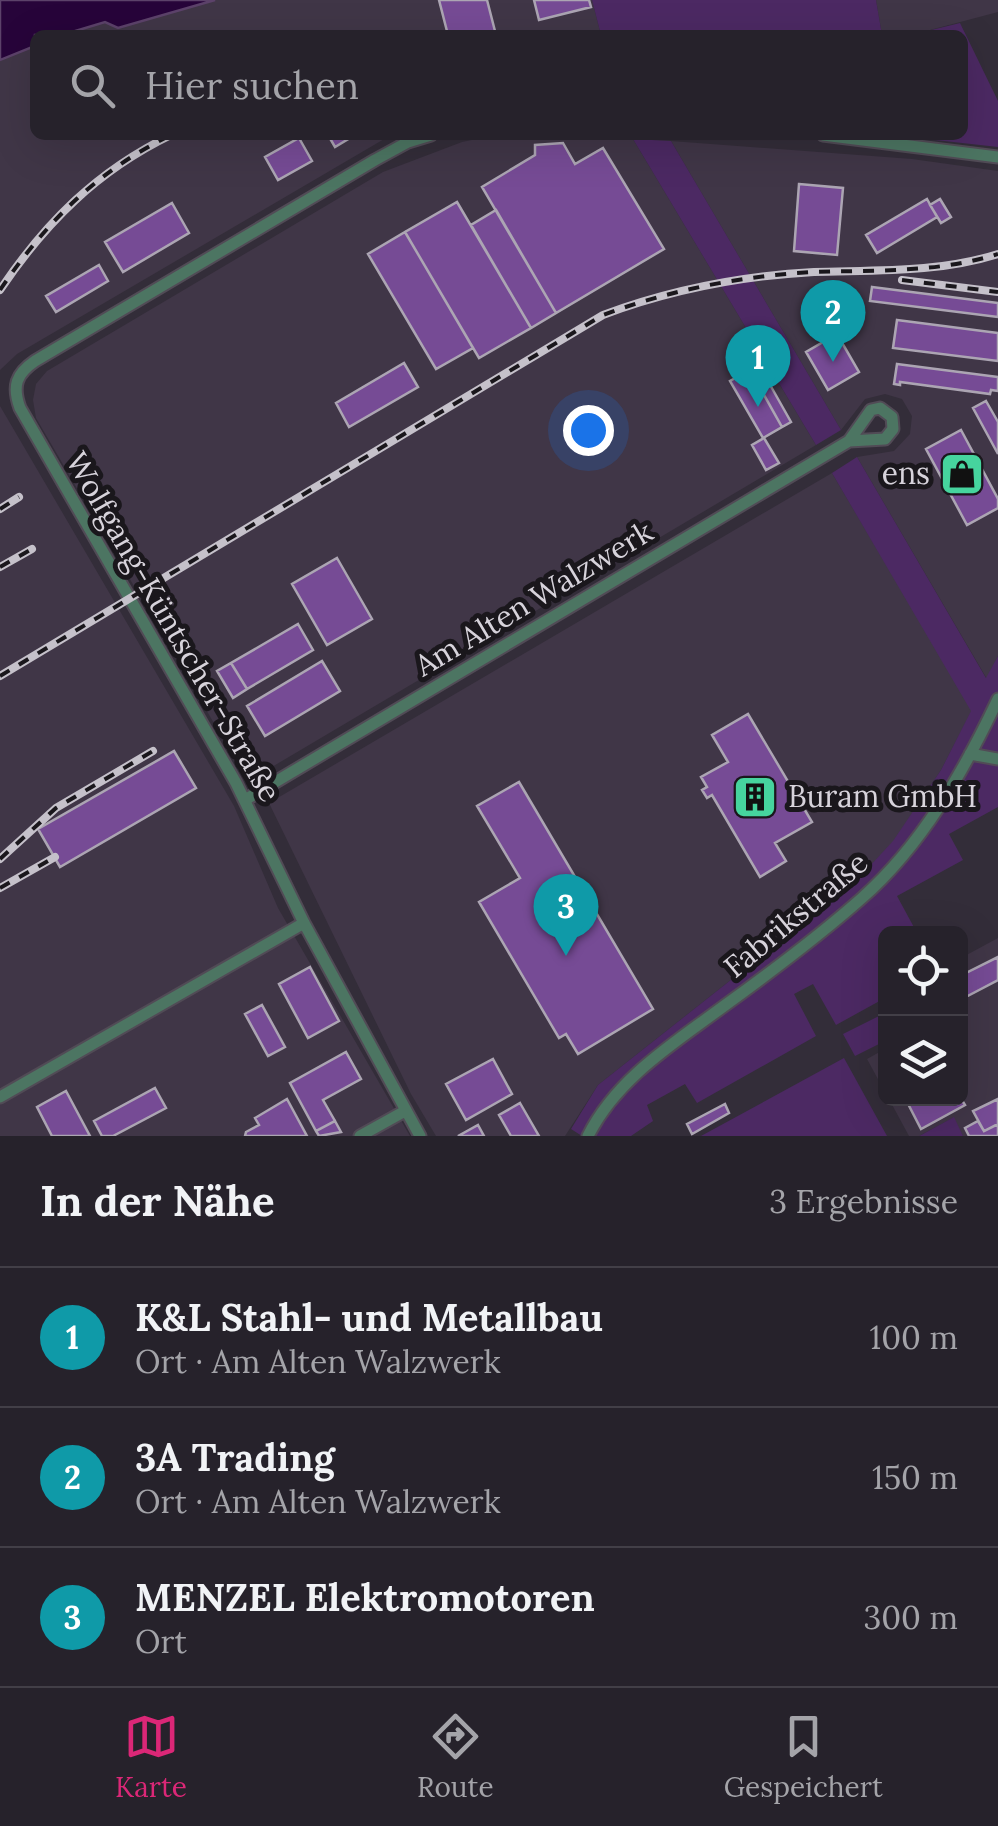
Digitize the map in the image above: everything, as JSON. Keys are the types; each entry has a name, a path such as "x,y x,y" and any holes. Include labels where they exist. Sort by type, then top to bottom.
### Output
{"street":[{"name":"Wolfgang-Küntscher-Straße","path":"415,140 35,361 17,378 14,393 245,800 304,923 420,1136"},
{"path":"863,140 998,157"},
{"name":"Am Alten Walzwerk","path":"245,800 849,441"},
{"name":"Fabrikstraße","path":"588,1136 608,1100 639,1071 864,896 933,816 998,699"},
{"path":"970,754 998,759"},
{"path":"0,1097 304,923"},
{"path":"360,1136 405,1110"}],"shaded area":[{"path":"0,0 215,0 118,28 105,22 79,30 30,30 30,48 0,60"},
{"path":"215,0 592,0 600,30 78,30 106,21 119,28"},
{"path":"592,0 876,0 881,30 600,30"},
{"path":"876,0 998,0 998,12 930,30 881,30"},
{"path":"960,23 963,30 931,30"},
{"path":"968,39 998,101 998,147 935,140 968,140"},
{"path":"30,48 30,140 382,140 17,354 0,370 0,60"},
{"path":"634,140 816,445 255,777 243,773 36,418 36,384 47,371 383,172 462,142"},
{"path":"634,140 671,141 841,430 816,445"},
{"path":"671,141 912,159 998,171 998,656 987,679 857,457 894,451 910,434 912,416 902,399 885,394 865,399 841,430"},
{"path":"0,406 234,806 278,908 410,1136 0,1136"},
{"path":"857,457 986,678 998,656 998,807 949,834 963,860 897,896 913,926 878,926 878,1002 836,1025 813,984 794,994 816,1036 697,1103 685,1084 647,1105 653,1121 631,1136 582,1136 571,1129 598,1085 856,881 893,841 941,770 971,711 832,473"},
{"path":"832,473 972,710 941,770 893,842 856,881 598,1085 565,1136 436,1136 411,1094 269,803"},
{"path":"998,938 998,1136 963,1136 953,1118 919,1136 909,1136 893,1106 968,1106 968,954"},
{"path":"878,1016 878,1044 855,1056 843,1034"},
{"path":"878,1053 878,1079 867,1059"},
{"path":"844,1058 887,1136 701,1136"},
{"path":"954,1117 963,1136 919,1136 923,1134"}],"building":[{"path":"439,0 487,0 495,30 447,30"},
{"path":"534,0 589,0 591,7 539,20"},
{"path":"300,140 312,161 278,180 265,157"},
{"path":"563,143 575,164 603,148 664,249 556,313 482,187 535,155 535,145"},
{"path":"799,184 843,188 837,255 794,251"},
{"path":"927,199 937,217 877,253 866,235"},
{"path":"940,199 951,217 941,223 930,205"},
{"path":"457,202 531,328 479,358 405,232"},
{"path":"172,203 189,233 123,272 105,242"},
{"path":"496,210 556,313 531,328 471,225"},
{"path":"405,232 473,348 436,369 368,254"},
{"path":"99,265 108,281 56,312 46,296"},
{"path":"872,287 998,303 998,317 870,301"},
{"path":"897,320 998,333 998,361 893,348"},
{"path":"837,334 859,372 828,390 806,352"},
{"path":"404,363 418,387 349,427 336,403"},
{"path":"897,364 998,377 998,391 991,390 990,394 894,384"},
{"path":"750,370 782,427 763,438 730,381"},
{"path":"769,383 791,422 782,427 760,388"},
{"path":"986,401 998,422 998,454 973,408"},
{"name":"ens","path":"961,430 998,499 998,508 967,525 926,449"},
{"path":"764,438 779,463 766,470 752,445"},
{"path":"337,558 372,619 327,645 292,584"},
{"path":"298,624 313,650 247,689 231,663"},
{"path":"322,661 340,691 265,736 247,706"},
{"path":"231,663 247,689 233,698 217,671"},
{"name":"Buram GmbH","path":"748,714 812,822 775,843 786,861 760,877 712,795 707,798 702,790 707,787 701,777 728,762 712,735"},
{"path":"174,751 196,788 60,867 38,829"},
{"path":"519,782 653,1009 578,1054 566,1034 559,1038 479,902 520,878 477,806"},
{"path":"998,957 998,980 968,996 968,972"},
{"path":"310,967 339,1021 308,1038 279,984"},
{"path":"262,1005 285,1047 268,1056 245,1014"},
{"path":"346,1052 361,1079 323,1100 335,1121 316,1131 290,1083"},
{"path":"493,1059 512,1094 466,1120 446,1084"},
{"path":"155,1088 166,1108 113,1136 102,1136 94,1121"},
{"path":"66,1091 90,1136 52,1136 37,1107"},
{"path":"287,1099 307,1136 245,1136 259,1125 255,1118"},
{"path":"998,1099 998,1124 984,1131 973,1111"},
{"path":"520,1103 539,1136 511,1136 499,1115"},
{"path":"725,1104 729,1113 692,1134 687,1124"},
{"path":"909,1106 963,1106 921,1129"},
{"path":"335,1121 341,1132 319,1136 316,1131"},
{"path":"978,1121 984,1131 998,1124 998,1136 969,1136 965,1128"},
{"path":"478,1125 484,1136 458,1136"}],"railway":[{"path":"0,290 36,242 75,200 120,165 161,140"},
{"path":"0,676 603,315 680,291 733,281 814,272 930,268 998,254"},
{"path":"902,280 998,292"},
{"path":"0,509 19,497"},
{"path":"0,567 32,549"},
{"path":"0,859 56,808 153,751"},
{"path":"0,888 55,857"}],"place":[{"name":"3A Trading","path":"833,362"},
{"name":"K&L Stahl- und Metallbau","path":"758,407"},
{"name":"ens","path":"962,474"},
{"name":"Buram GmbH","path":"755,797"},
{"name":"MENZEL Elektromotoren","path":"566,956"}]}
